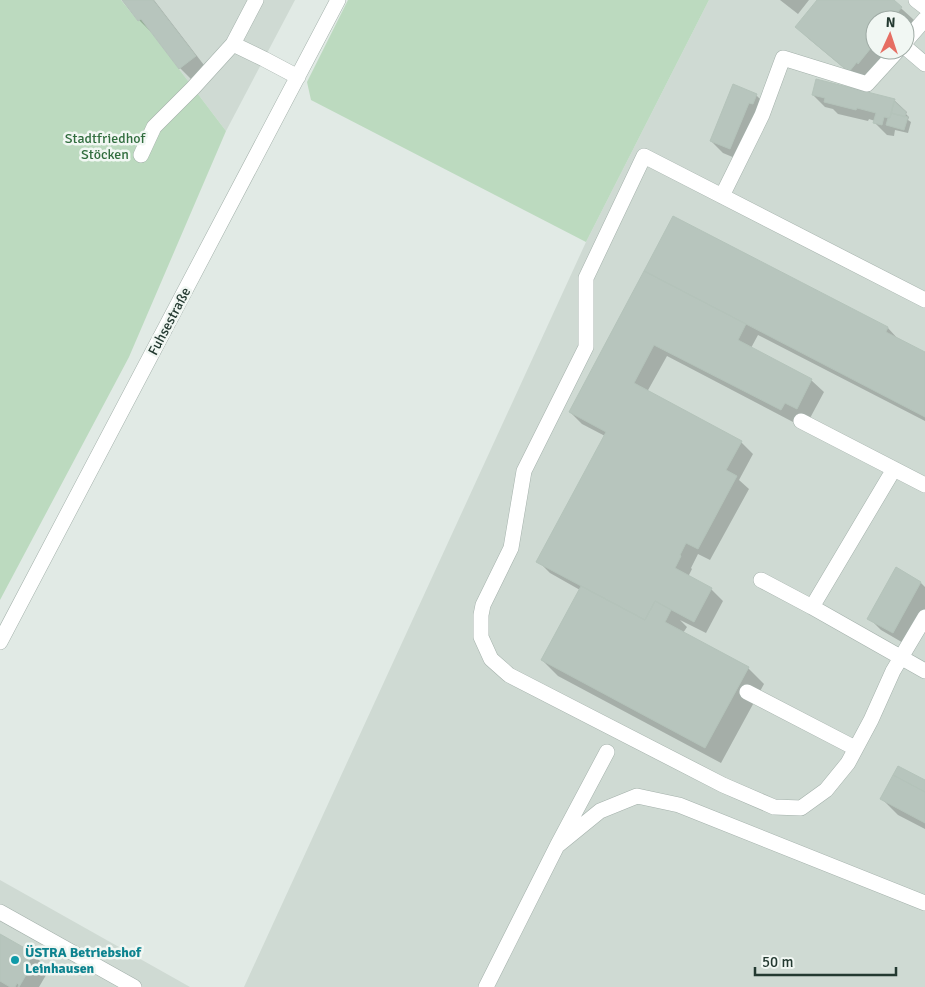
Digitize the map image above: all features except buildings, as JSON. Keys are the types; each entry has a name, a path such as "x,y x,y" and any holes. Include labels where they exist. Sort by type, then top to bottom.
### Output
{"street":[{"path":"141,155 154,127 233,44 256,0"},
{"name":"Fuhsestraße","path":"0,642 338,0"},
{"path":"916,0 925,8"},
{"path":"915,30 925,19"},
{"path":"233,44 264,58 298,77"},
{"path":"915,56 925,64"},
{"path":"722,196 762,114 783,58 867,84 889,60"},
{"path":"925,300 644,156 586,278 586,346 524,471 510,548 483,605 481,637 491,659 509,675 723,785 774,807 801,808 826,790 848,763 871,720 893,671 925,617"},
{"path":"801,421 925,485"},
{"path":"812,607 894,469"},
{"path":"761,580 925,671"},
{"path":"747,692 855,748"},
{"path":"486,987 607,752"},
{"path":"557,846 600,810 637,796 679,805 925,903"},
{"path":"0,912 134,987"}],"shaded area":[{"path":"121,0 295,0 226,131 141,19 138,21"},
{"path":"709,0 925,0 925,987 244,987 586,242"},
{"path":"0,880 190,987 0,987"}],"green space":[{"name":"Stadtfriedhof Stöcken","path":"0,0 121,0 138,21 141,19 226,131 129,357 0,600"},
{"path":"348,0 709,0 586,242 311,100 307,82"}],"place":[{"name":"ÜSTRA Betriebshof Leinhausen","path":"15,960"}]}
